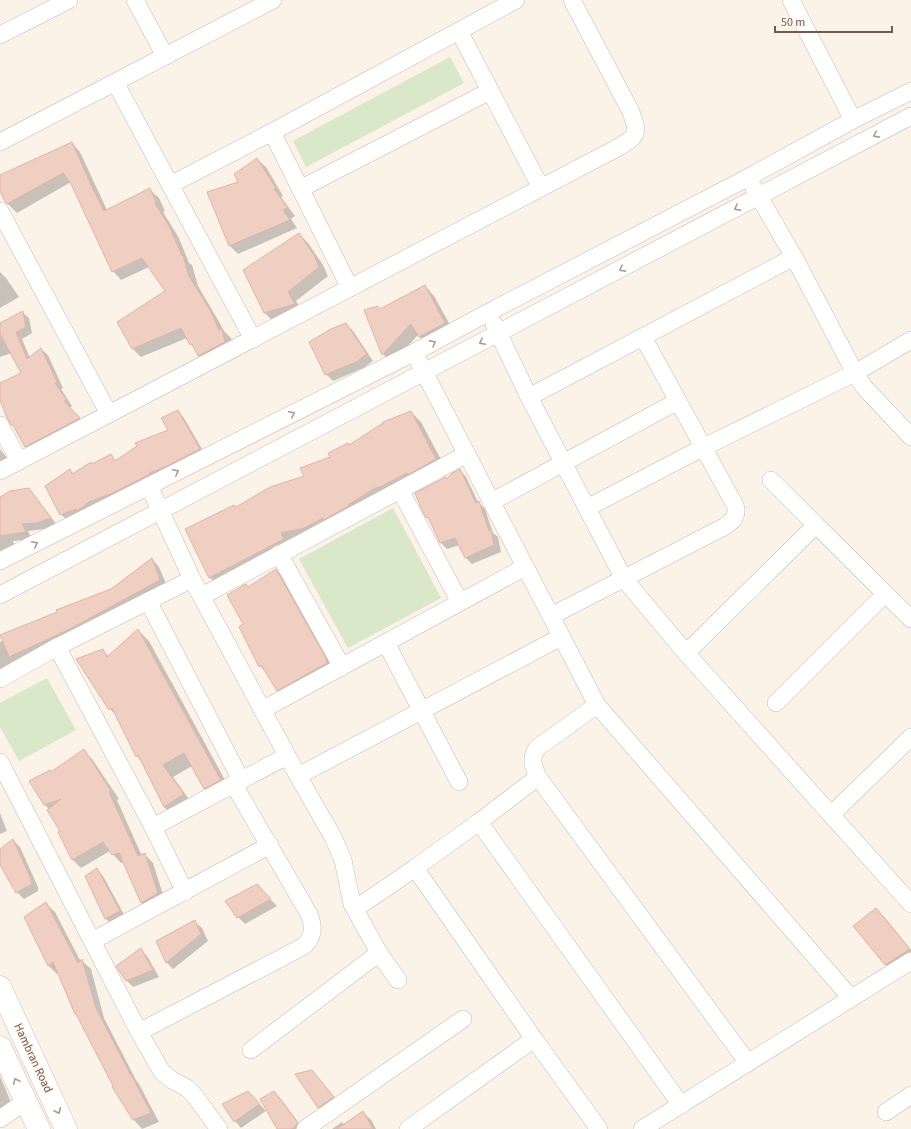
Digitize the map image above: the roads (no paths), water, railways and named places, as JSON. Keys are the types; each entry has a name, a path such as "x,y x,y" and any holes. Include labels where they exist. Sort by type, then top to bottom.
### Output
{"main road":[{"name":"Hambran Road","path":"0,987 66,1129"},
{"name":"Hambran Road","path":"0,1047 39,1129"}],"street":[{"path":"2,30 69,0"},
{"path":"135,0 165,56"},
{"path":"0,142 273,0"},
{"path":"170,185 272,132 516,0"},
{"path":"0,471 619,148 631,140 635,135 635,121 572,0"},
{"path":"790,0 853,120"},
{"path":"459,31 540,188"},
{"path":"115,82 253,339"},
{"path":"300,189 490,91"},
{"path":"0,561 415,352 748,178 853,120 910,93"},
{"path":"0,595 161,512 911,116"},
{"path":"272,132 350,288"},
{"path":"748,178 794,257 855,373 864,387 911,438"},
{"path":"0,211 109,414"},
{"path":"529,397 794,257"},
{"path":"489,312 529,397 624,579 686,652 911,904"},
{"path":"551,616 714,532 729,523 734,517 736,510 731,498 643,337"},
{"path":"587,508 704,447 855,373 911,340"},
{"path":"415,352 597,706 851,998"},
{"path":"491,502 678,401"},
{"path":"0,425 19,461"},
{"path":"202,596 467,454"},
{"path":"771,480 911,619"},
{"path":"149,486 192,579 340,851 351,900 355,909 379,953 398,980"},
{"path":"400,490 460,602"},
{"path":"686,652 816,525"},
{"path":"280,554 342,666"},
{"path":"262,710 525,567"},
{"path":"0,679 57,647 192,579"},
{"path":"776,703 885,594"},
{"path":"139,1032 304,946 310,940 313,931 309,914 270,845 148,601"},
{"path":"298,776 562,636"},
{"path":"386,643 459,782"},
{"path":"57,647 153,827 185,892"},
{"path":"597,706 537,748 533,754 532,761 538,777 748,1063"},
{"path":"832,814 911,737"},
{"path":"153,827 287,756"},
{"path":"0,762 139,1032 162,1072 194,1094 219,1129"},
{"path":"355,909 479,822 538,777"},
{"path":"479,822 681,1105"},
{"path":"92,941 270,845"},
{"path":"415,868 534,1039 599,1129"},
{"path":"251,1050 379,953"},
{"path":"642,1129 911,961"},
{"path":"305,1129 463,1019"},
{"path":"408,1129 534,1039"},
{"path":"886,1112 911,1095"},
{"path":"0,1119 26,1101"}]}
